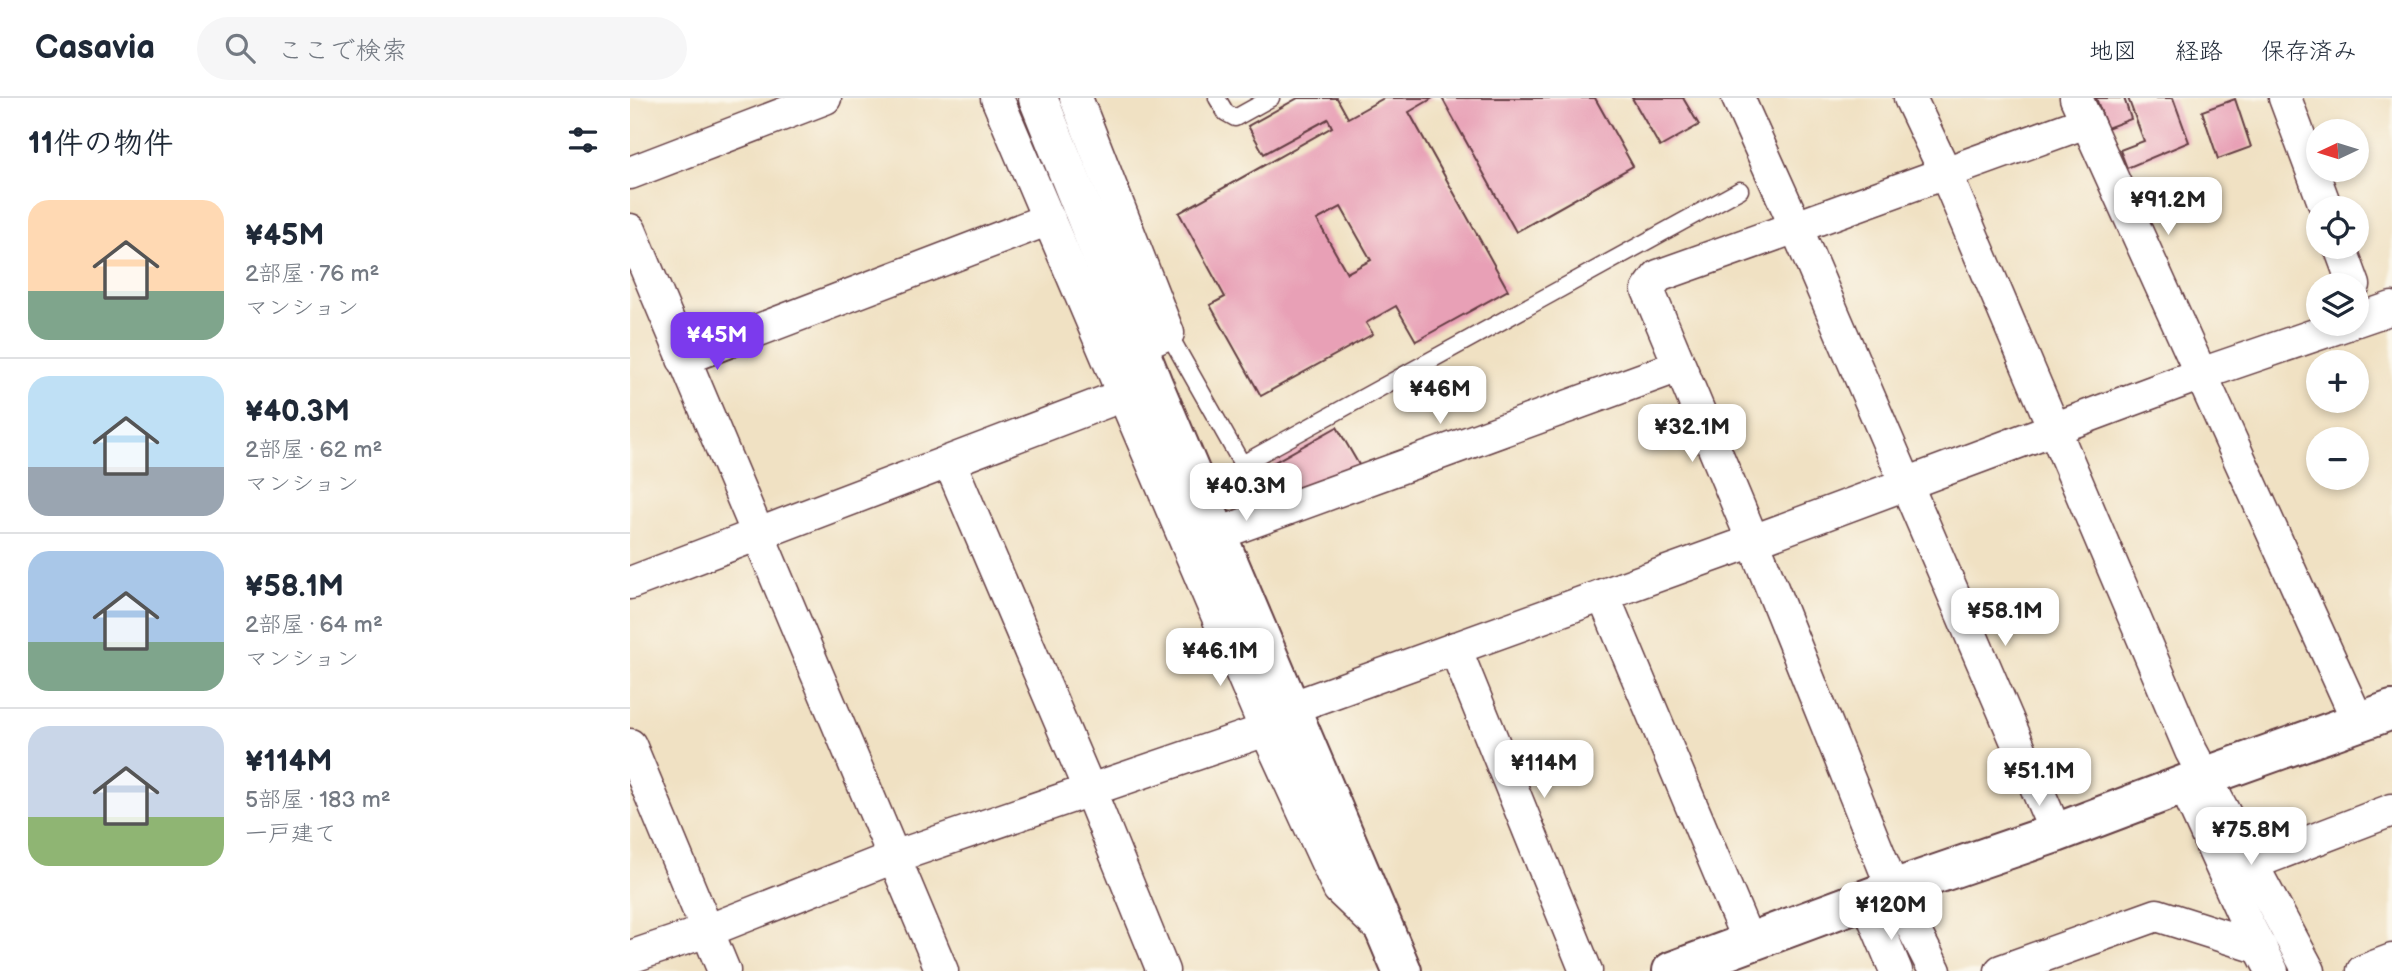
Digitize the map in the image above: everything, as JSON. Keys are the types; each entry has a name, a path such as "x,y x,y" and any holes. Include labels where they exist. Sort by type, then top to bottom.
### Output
{"street":[{"path":"630,173 825,98"},
{"path":"997,98 1049,219 1138,390 1218,534 1278,719"},
{"path":"1038,98 1153,340"},
{"path":"1076,98 1153,340 1138,390 1278,719 1386,933 1402,971"},
{"path":"1738,98 1907,482 2056,833"},
{"path":"1910,98 1945,172 2055,428 2267,960"},
{"path":"2285,98 2322,196"},
{"path":"1672,971 1879,894 2056,833 2375,715 2201,374 2081,110 1945,172 1658,276 1648,290 1753,541 1879,894 1896,971"},
{"path":"684,359 1049,219"},
{"path":"630,230 942,971"},
{"path":"630,957 707,931 894,857 1090,791 1455,648 1753,541 2306,334"},
{"path":"1218,534 1679,366"},
{"path":"630,583 1138,390"},
{"path":"950,463 1090,791 1163,971"},
{"path":"1603,594 1749,943"},
{"path":"1455,648 1586,971"},
{"path":"630,745 724,971"},
{"path":"2194,781 2251,864 2309,971"},
{"path":"2251,864 2392,810"},
{"path":"1879,894 1935,971"},
{"path":"2001,971 2157,915 2267,960"},
{"path":"2363,971 2392,960"}],"lane":[{"path":"1217,98 1226,113 1235,118 1271,98"},
{"path":"1153,340 1242,464 1740,190"}],"building":[{"path":"1298,98 1337,98 1348,118 1384,98 1433,98 1409,112 1508,290 1416,341 1396,306 1366,323 1373,334 1261,396 1210,305 1225,297 1179,213 1332,127 1328,119 1264,154 1248,126","holes":["1341,207 1371,260 1347,273 1317,220"]},
{"path":"1442,98 1595,98 1633,166 1516,232"},
{"path":"1632,98 1683,98 1699,125 1660,147"},
{"path":"2096,98 2124,98 2131,119 2107,128"},
{"path":"2128,98 2173,98 2189,142 2127,168 2120,150 2144,141"},
{"path":"2235,99 2251,147 2218,159 2202,111"},
{"path":"1337,427 1362,470 1291,495 1273,463"}]}
